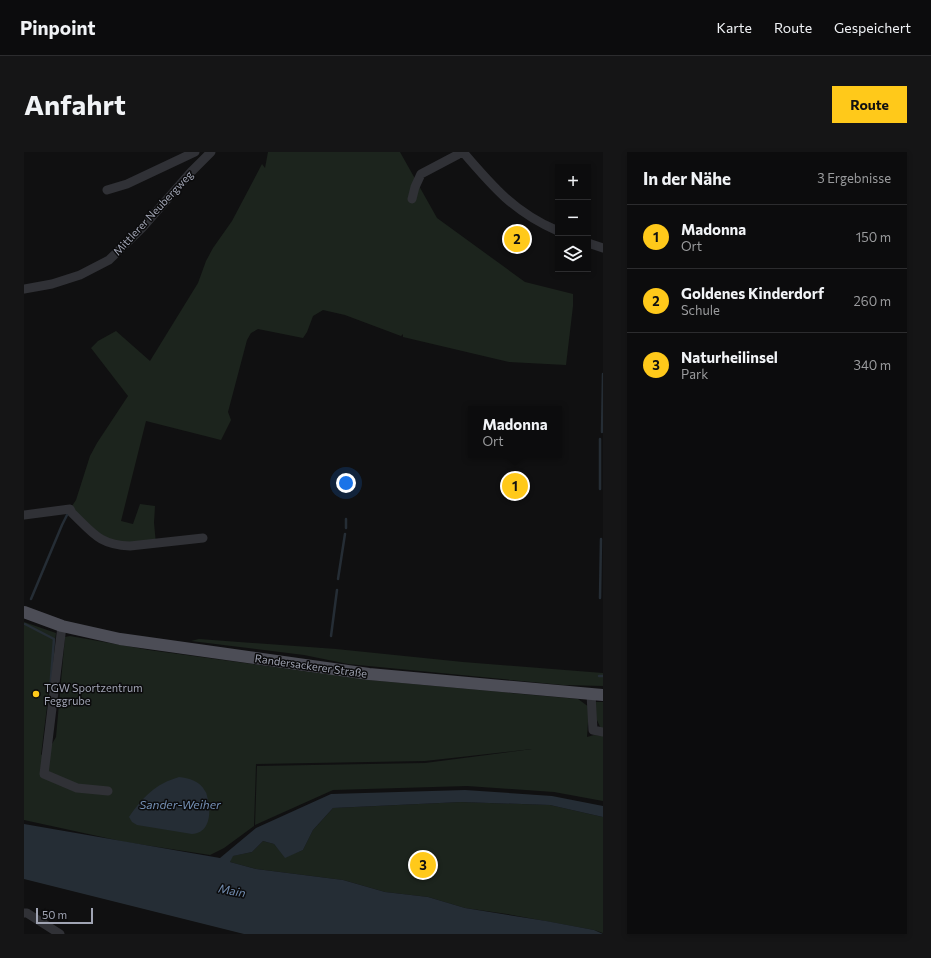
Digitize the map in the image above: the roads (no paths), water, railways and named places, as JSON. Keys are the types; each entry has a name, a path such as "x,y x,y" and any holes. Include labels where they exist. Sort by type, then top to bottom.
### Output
{"main road":[{"name":"Randersackerer Straße","path":"24,612 62,626 120,639 369,674 603,695"}],"street":[{"name":"Mittlerer Neubergweg","path":"107,190 127,184 195,152"},
{"name":"Mittlerer Neubergweg","path":"24,289 52,284 80,275 109,260 142,228 191,172 211,152"},
{"path":"412,199 416,183 421,174 461,152 488,182 507,200 540,223 555,230"},
{"path":"591,243 602,245"},
{"path":"24,516 70,509 72,513 97,537 110,544 130,546 203,538"},
{"path":"62,626 44,774 77,788 108,791"},
{"path":"590,694 593,730 603,732"},
{"path":"24,913 27,913 60,934"}],"water":[{"name":"Sander-Weiher","path":"179,777 197,782 206,793 209,805 209,816 208,822 203,830 192,834 137,825 132,822 129,817 139,803 150,792 163,783"},
{"name":"Main","path":"465,790 552,796 603,806 603,817 550,805 461,802 333,808 313,830 303,850 285,858 274,844 263,841 252,852 233,856 230,862 256,869 343,880 385,892 428,897 465,908 594,930 603,934 244,934 24,879 24,824 220,858 256,828 331,794"}],"waterway":[{"path":"602,432 603,374"},
{"path":"600,439 600,489"},
{"path":"31,599 67,515"},
{"path":"346,519 346,528"},
{"path":"338,579 345,534"},
{"path":"600,598 601,539"},
{"path":"331,636 337,590"},
{"path":"25,624 54,639 50,691"}],"place":[{"name":"Goldenes Kinderdorf","path":"517,239"},
{"name":"Madonna","path":"515,486"},
{"name":"TGW Sportzentrum Feggrube","path":"36,694"},
{"name":"Naturheilinsel","path":"423,865"}]}
